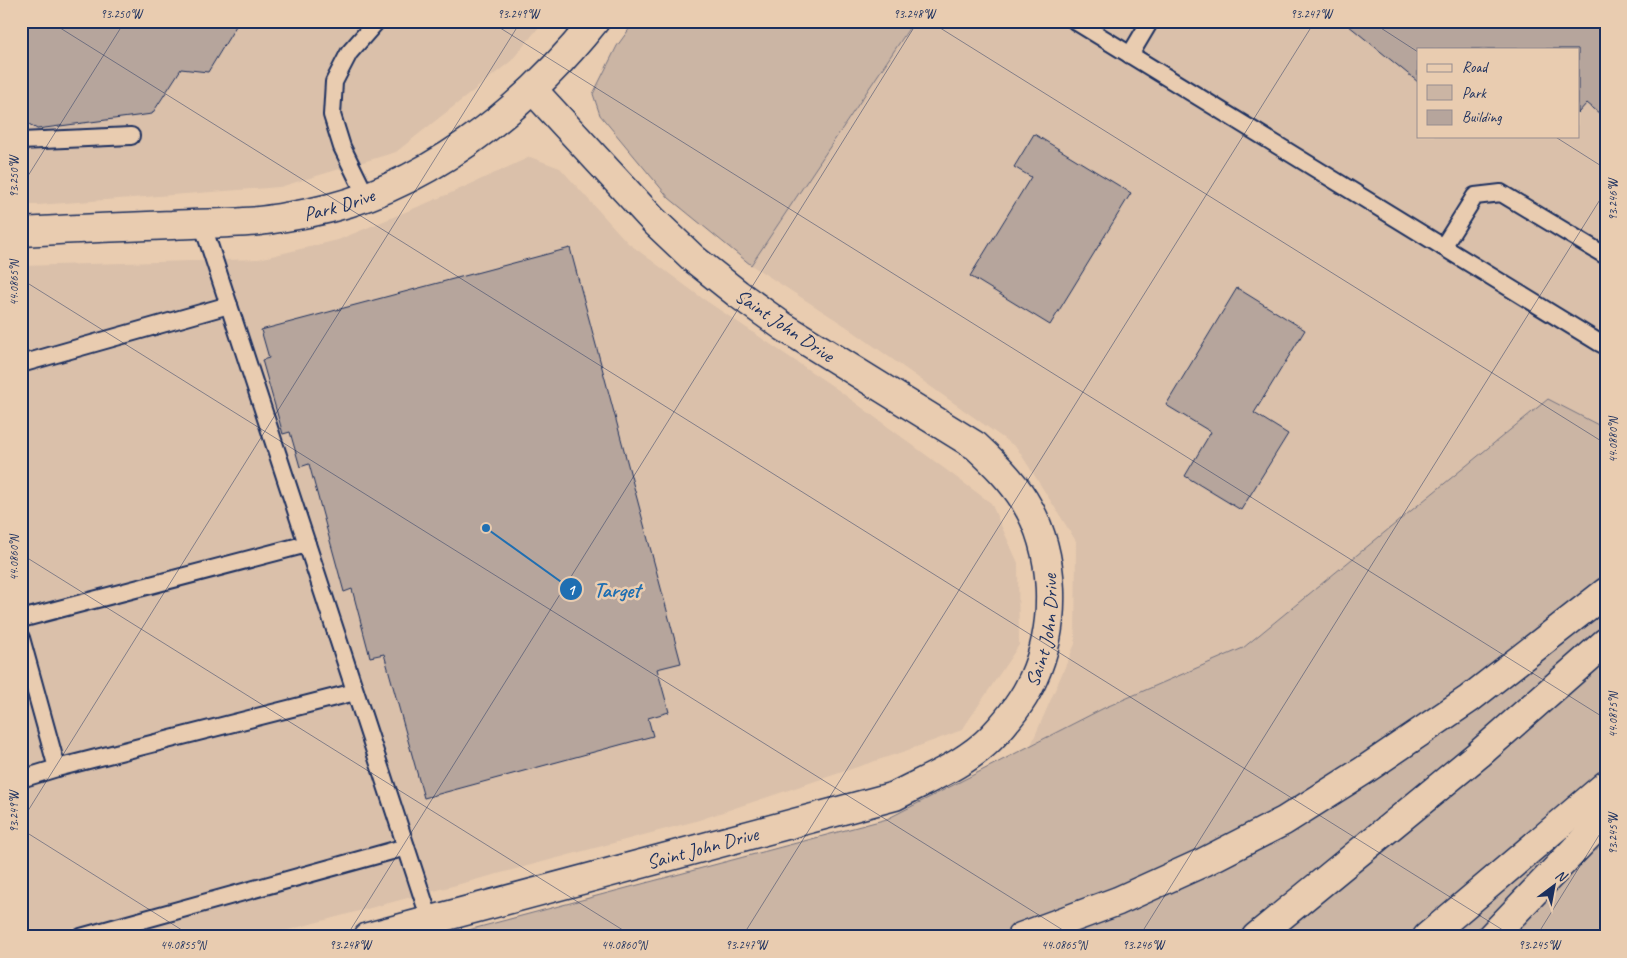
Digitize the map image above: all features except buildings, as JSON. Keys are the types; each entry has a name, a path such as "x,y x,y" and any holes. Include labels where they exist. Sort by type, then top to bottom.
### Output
{"main road":[{"name":"Park Drive","path":"21,232 259,221 310,212 366,196 444,158 486,129 533,90 577,44 595,21"},
{"name":"Saint John Drive","path":"368,937 895,796 965,759 991,738 1017,708 1033,679 1044,648 1051,608 1048,569 1041,536 1024,500 1000,469 976,446 784,327 694,259 653,220 533,90"},
{"path":"1020,937 1118,901 1204,862 1284,821 1363,771 1468,699 1606,592"},
{"path":"1256,937 1479,754 1606,642"},
{"path":"1426,937 1606,785"},
{"path":"1491,937 1606,817"}],"lane":[{"path":"366,196 342,147 332,115 334,82 349,53 377,21"},
{"path":"1075,21 1606,346"},
{"path":"1130,55 1149,21"},
{"path":"21,141 131,136"},
{"path":"1442,247 1475,196 1501,193 1606,256"},
{"path":"202,223 430,920"},
{"path":"21,364 229,305"},
{"path":"21,619 307,544"},
{"path":"21,638 57,768"},
{"path":"21,779 57,768 355,692"},
{"path":"81,937 406,847"}],"shaded area":[{"path":"21,21 544,21 511,61 396,152 280,187 21,205"},
{"path":"914,21 1606,21 1606,429 1548,399 1243,648 1104,708 1031,745 1075,644 1076,541 1017,448 847,327 751,265"},
{"path":"530,157 560,168 628,243 702,298 834,387 991,503 1018,563 1019,645 962,730 696,821 262,937 21,937 21,266 259,259 338,240 451,193"}],"green space":[{"path":"635,21 914,21 751,265 669,198 600,115 593,94 617,46"},
{"path":"1548,399 1606,429 1606,937 442,937 887,819 1104,708 1243,648"}],"place":[{"name":"Target","path":"486,528"}]}
